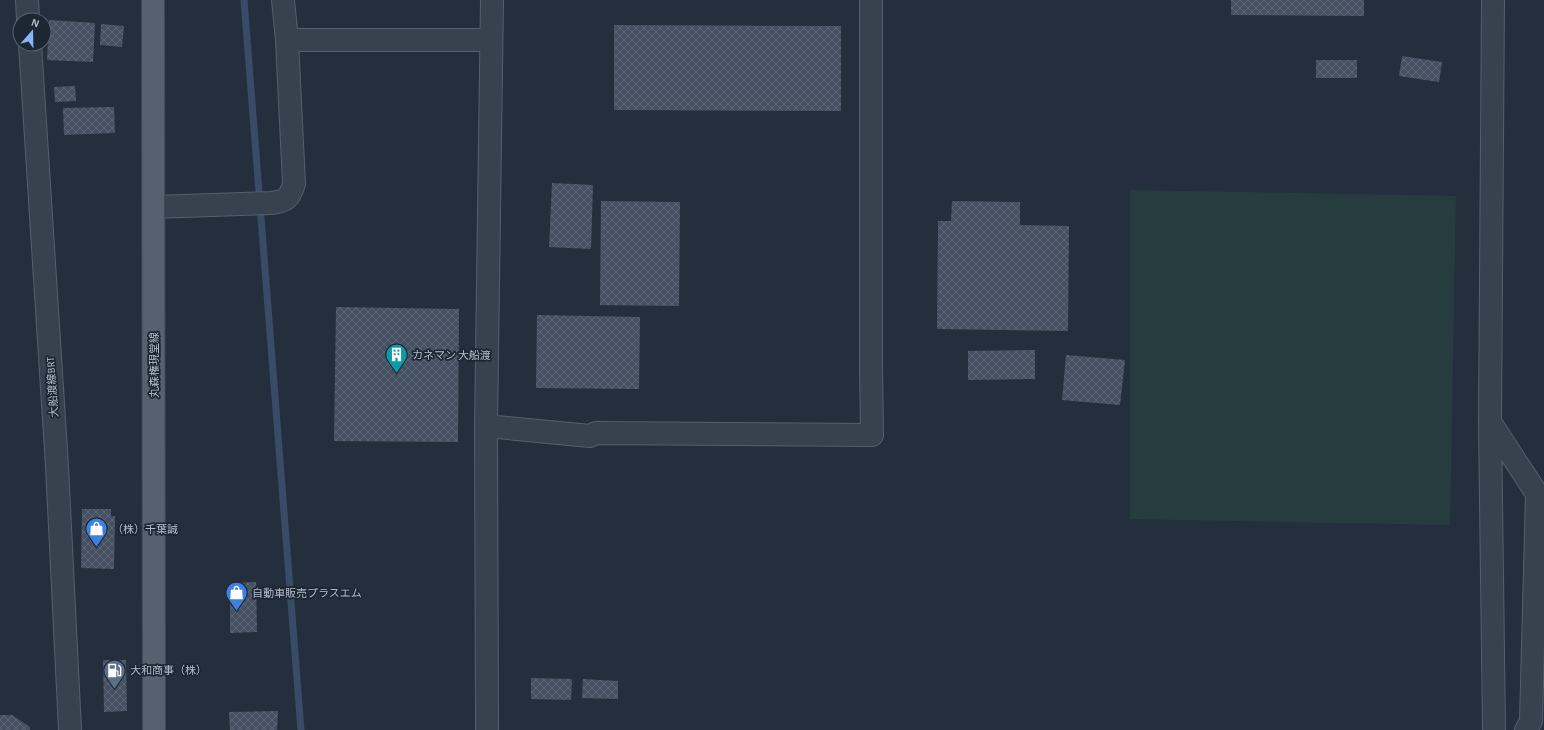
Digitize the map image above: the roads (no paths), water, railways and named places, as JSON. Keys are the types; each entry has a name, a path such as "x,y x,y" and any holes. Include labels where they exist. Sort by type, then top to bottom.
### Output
{"main road":[{"name":"丸森権現堂線","path":"153,0 154,730"}],"street":[{"path":"27,0 28,12"},
{"path":"154,207 271,203 283,201 290,196 294,184 283,0"},
{"path":"487,730 487,275 492,0"},
{"path":"486,426 590,436 596,433 872,435 870,348 871,0"},
{"path":"1492,0 1490,422 1494,730"},
{"path":"286,40 491,40"},
{"name":"大船渡線BRT","path":"31,52 57,466 70,730"},
{"path":"1490,422 1537,494 1531,721 1526,730"}],"waterway":[{"path":"244,0 301,730"}],"place":[{"name":"カネマン 大船渡","path":"397,374"},
{"name":"（株）千葉誠","path":"97,548"},
{"name":"自動車販売プラスエム","path":"236,612"},
{"name":"大和商事（株）","path":"115,690"}]}
